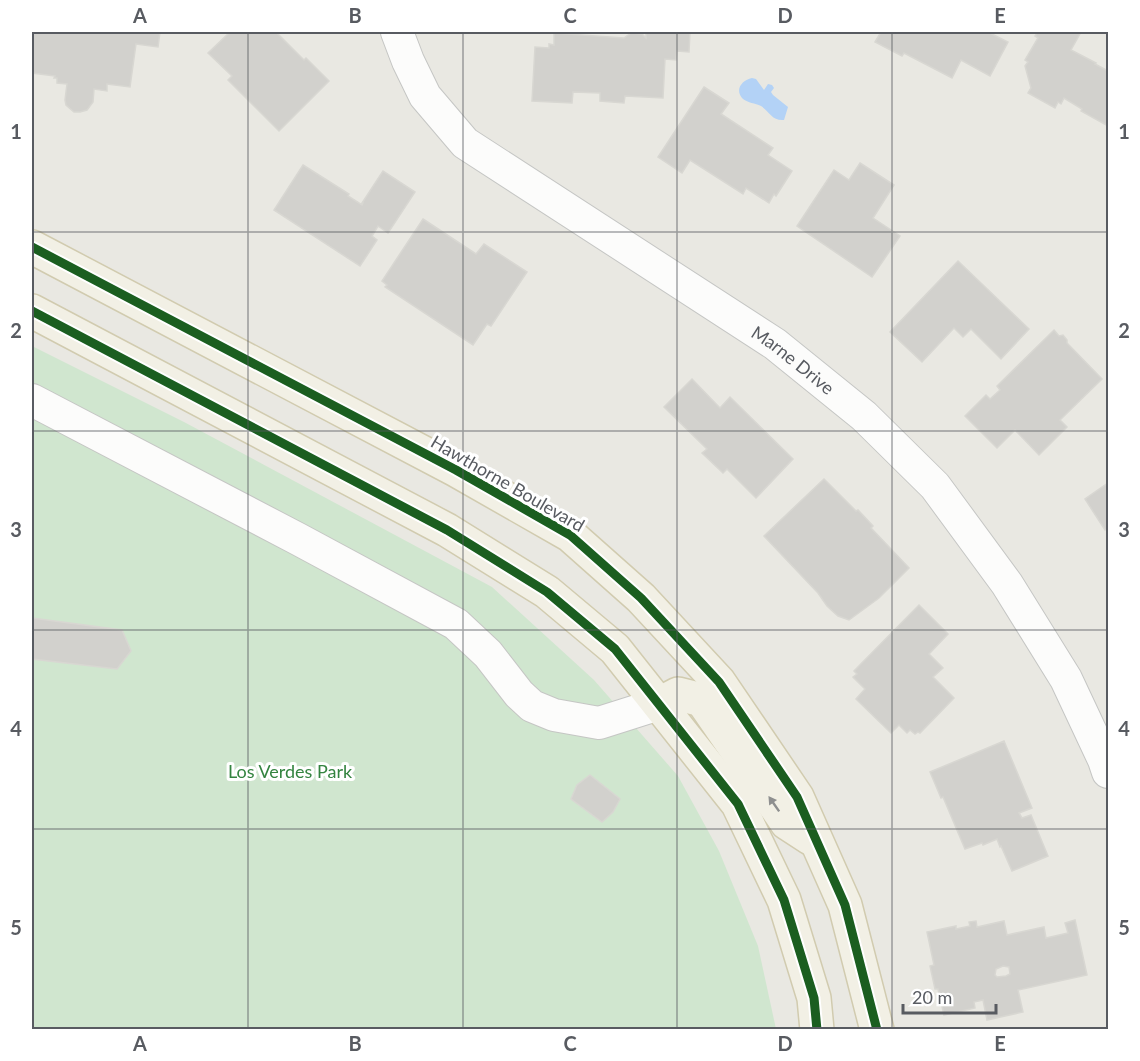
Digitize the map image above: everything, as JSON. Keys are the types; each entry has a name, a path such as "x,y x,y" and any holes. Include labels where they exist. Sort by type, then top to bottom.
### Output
{"main road":[{"name":"Hawthorne Boulevard","path":"32,247 456,470 570,535 640,598 718,682 797,797 845,905 877,1029"},
{"path":"32,311 437,524 547,592 615,649 738,804 784,900 814,998 817,1029"},
{"path":"659,704 678,694 702,700 787,824 817,842"}],"street":[{"name":"Marne Drive","path":"397,32 425,96 465,143 775,344 864,416 935,486 1007,584 1066,679 1107,763"},
{"path":"32,400 456,624 488,654 519,694 532,706 554,715 599,723 659,704"}],"green space":[{"name":"Los Verdes Park","path":"32,346 184,422 492,587 594,680 678,776 719,851 758,946 776,1029 32,1029"}],"water":[{"path":"752,78 756,79 764,90 768,84 772,85 773,95 788,107 784,120 774,118 761,106 740,96 740,86"}],"building":[{"path":"32,32 160,32 158,47 136,44 130,87 107,84 107,91 94,89 93,102 87,110 74,112 66,105 67,84 57,83 55,76 32,73"},
{"path":"230,32 281,32 278,34 329,81 279,131 228,80 232,76 208,53"},
{"path":"646,32 690,32 689,52 677,51 676,60 665,59 663,98 625,96 624,103 600,101 600,93 573,92 572,103 532,101 535,47 549,48 549,44 554,45 554,33 624,38 631,33 642,34 646,38"},
{"path":"881,32 988,32 1008,42 990,76 961,60 952,78 904,53 902,56 875,42"},
{"path":"1038,32 1081,32 1071,50 1108,71 1108,126 1081,111 1082,109 1064,98 1055,108 1028,93 1031,88 1025,66 1028,62 1025,60 1038,38 1035,36"},
{"path":"704,87 729,103 721,114 773,148 768,155 792,171 769,203 746,188 743,194 690,160 682,173 658,157"},
{"path":"860,163 894,185 873,218 900,236 872,277 797,226 834,170 849,180"},
{"path":"303,165 349,194 348,196 362,205 383,171 415,192 388,233 378,226 372,236 377,240 360,266 274,210"},
{"path":"423,219 476,254 484,244 527,272 491,326 487,324 473,345 385,287 387,285 382,281"},
{"path":"958,261 1029,329 1001,359 971,329 963,337 954,328 922,362 890,332"},
{"path":"1054,330 1059,336 1063,335 1067,343 1102,379 1060,420 1067,427 1039,455 1015,430 997,448 965,416 986,395 990,399 1000,390 997,386"},
{"path":"692,379 720,408 730,397 793,459 756,498 727,469 723,473 702,453 707,449 664,407"},
{"path":"824,479 856,511 858,510 873,526 871,528 909,568 879,598 849,620 838,616 827,606 818,593 764,536"},
{"path":"1108,483 1108,528 1105,530 1085,499"},
{"path":"919,605 948,634 929,654 943,668 933,677 954,698 920,733 915,734 910,730 907,733 899,725 891,733 856,699 865,689 853,677 857,674 854,671"},
{"path":"32,618 122,630 131,651 117,669 32,659"},
{"path":"1004,741 1032,808 1019,813 1022,818 1031,815 1048,856 1012,871 997,839 965,849 930,772"},
{"path":"590,775 620,799 613,812 602,822 571,799 577,785"},
{"path":"1075,920 1087,975 1018,990 1023,1012 987,1020 983,1000 974,1002 975,1008 944,1015 930,966 934,965 927,932 956,926 956,929 970,926 969,922 976,921 977,927 1004,921 1007,935 1044,927 1046,938 1068,933 1065,923","holes":["1003,966 1009,967 1010,974 997,977 995,975 996,969"]}],"cycle path":[{"path":"32,247 456,470 570,535 641,598 719,682 797,797 845,905 877,1030"},
{"path":"32,311 447,530 547,592 615,649 738,804 784,900 814,998 817,1030"}]}
